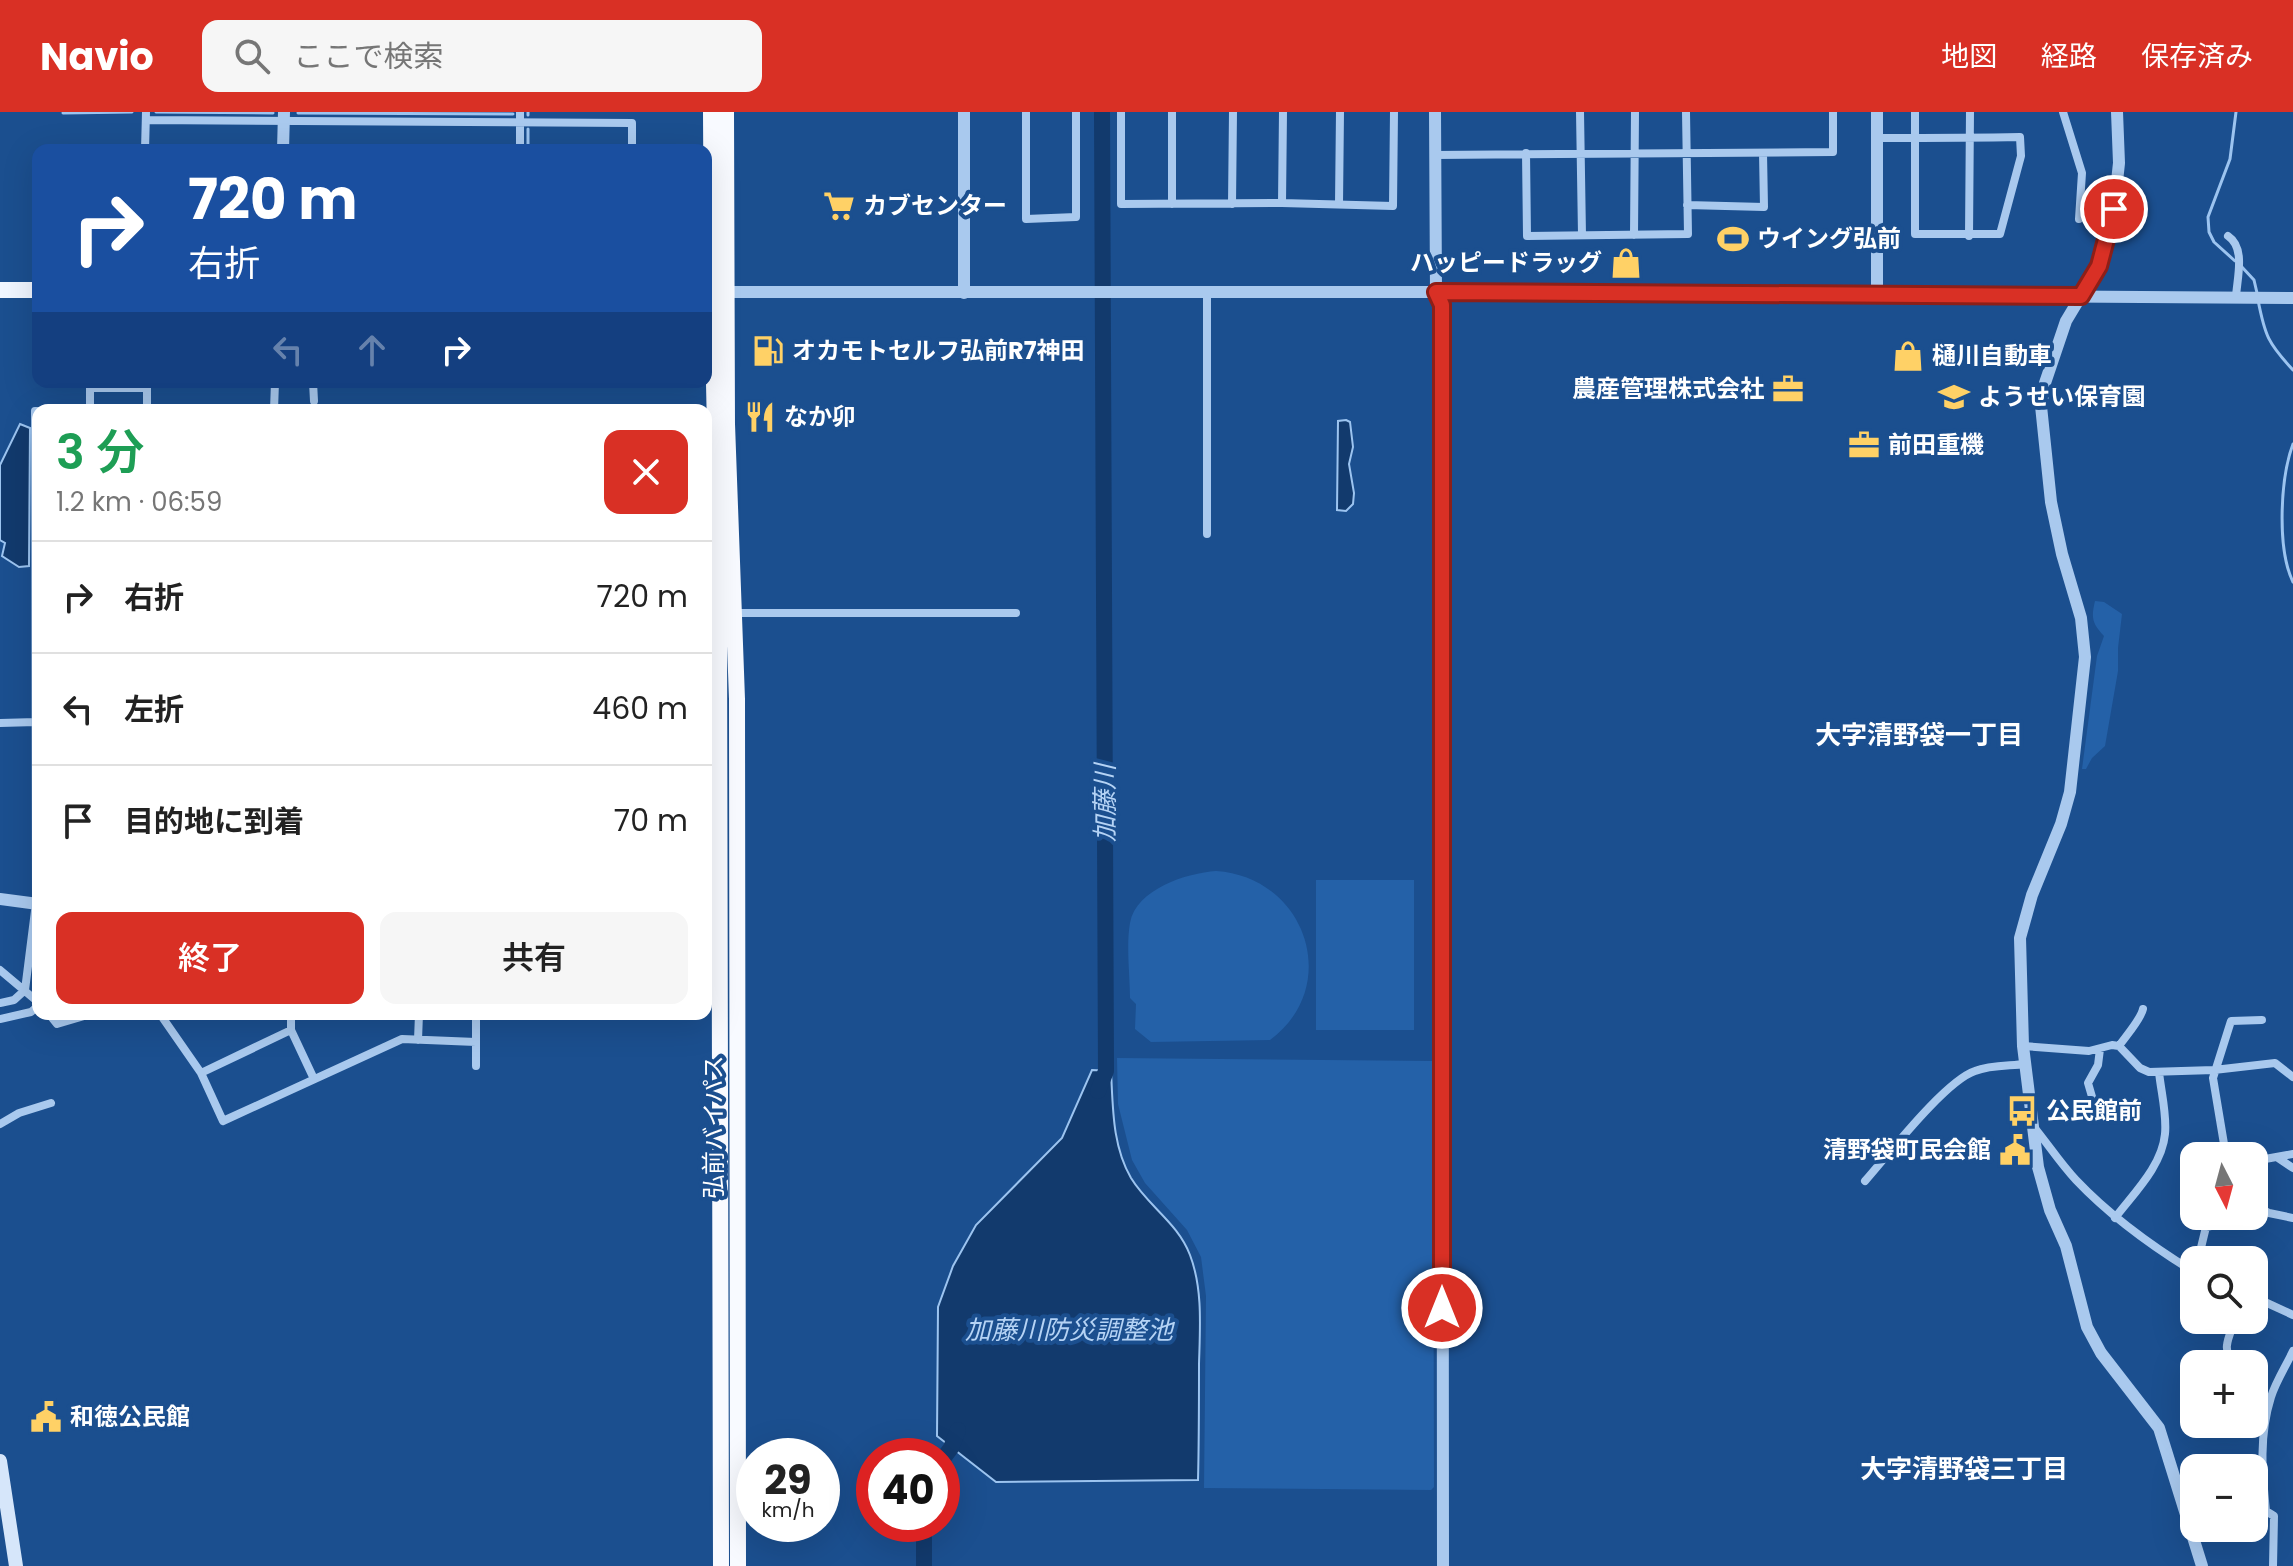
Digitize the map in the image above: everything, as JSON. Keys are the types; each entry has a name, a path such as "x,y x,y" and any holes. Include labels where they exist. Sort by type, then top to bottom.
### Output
{"highway":[{"name":"弘前バイパス","path":"711,112 712,144"},
{"name":"弘前バイパス","path":"715,292 726,112"},
{"name":"弘前バイパス","path":"712,157 715,292 727,424 713,936 721,1566"},
{"name":"弘前バイパス","path":"720,613 738,935 738,1566"}],"main road":[{"path":"0,290 32,290"},
{"path":"0,1461 16,1566"}],"street":[{"path":"520,112 520,144"},
{"path":"964,112 964,293"},
{"path":"1026,112 1026,219 1076,217 1076,112"},
{"path":"1121,112 1121,204 1393,206 1394,112"},
{"path":"1172,112 1172,204"},
{"path":"1232,204 1233,112"},
{"path":"1282,203 1283,112"},
{"path":"1339,204 1340,112"},
{"path":"1435,112 1436,292 1442,305 1443,1566"},
{"path":"1580,112 1582,235"},
{"path":"1634,235 1635,112"},
{"path":"1526,153 1527,236 1688,234 1686,112"},
{"path":"1435,155 1833,152 1833,112"},
{"path":"1877,112 1877,294"},
{"path":"1877,138 1915,138 1970,138 2020,137 2021,156 2000,234 1915,234 1915,138 1915,112"},
{"path":"1969,236 1970,112"},
{"path":"2063,112 2082,173 2079,219"},
{"path":"2117,112 2119,163 2114,209 2099,266 2066,321 2045,383 2041,406 2051,502 2081,618 2085,657 2070,792 2061,824 2032,895 2020,938 2023,1046 2038,1167 2050,1210 2066,1246 2087,1327 2101,1353 2159,1428 2202,1566"},
{"path":"145,144 146,116 632,123 632,144"},
{"path":"283,144 284,117"},
{"path":"1687,205 1764,207 1763,153"},
{"path":"2228,236 2236,241 2239,251 2236,297"},
{"path":"715,292 1436,292 2293,298"},
{"path":"1207,292 1207,534"},
{"path":"313,388 314,401"},
{"path":"720,613 1016,613"},
{"path":"0,723 32,722"},
{"path":"0,899 32,903"},
{"path":"713,936 738,935"},
{"path":"0,1003 14,1000 25,990 32,966"},
{"path":"0,970 32,998"},
{"path":"2119,1046 2130,1027 2140,1019 2143,1009"},
{"path":"0,1019 32,1011"},
{"path":"164,1020 201,1073 223,1121 402,1039 476,1042"},
{"path":"291,1020 291,1030 314,1079"},
{"path":"418,1040 419,1020"},
{"path":"476,1020 476,1066"},
{"path":"2224,1142 2214,1070 2231,1021 2262,1020"},
{"path":"201,1073 291,1030"},
{"path":"2023,1046 2060,1050 2119,1046 2140,1068 2149,1072 2214,1070 2275,1063 2293,1077"},
{"path":"2095,1107 2088,1083 2098,1065 2100,1049"},
{"path":"1865,1181 1961,1078 1987,1068 2025,1064"},
{"path":"2115,1218 2157,1163 2163,1144 2165,1123 2159,1072"},
{"path":"0,1124 19,1113 51,1103"},
{"path":"2032,1124 2075,1179 2115,1218 2180,1263"},
{"path":"2268,1159 2293,1154"},
{"path":"2277,1157 2293,1168"},
{"path":"2268,1212 2293,1218"},
{"path":"2268,1303 2293,1315"},
{"path":"2273,1566 2274,1516 2266,1511 2262,1441 2271,1396 2293,1351"}],"shaded area":[{"path":"2095,601 2104,602 2122,614 2118,671 2105,746 2086,769 2082,769 2097,656 2104,636 2094,620"},
{"path":"1216,871 1247,878 1273,892 1292,913 1304,938 1309,964 1305,992 1292,1017 1270,1040 1151,1042 1135,1029 1136,1004 1130,998 1128,941 1134,911 1152,892 1164,885 1191,875"},
{"path":"1316,880 1414,880 1414,1030 1316,1030"},
{"path":"1117,1058 1433,1061 1434,1487 1431,1490 1204,1488 1206,1296 1201,1257 1187,1230 1145,1183 1132,1160 1118,1104"}],"water":[{"path":"1338,421 1350,422 1353,447 1349,464 1354,493 1353,504 1346,511 1337,510"},
{"path":"20,424 30,428 29,566 19,567 2,556 5,543 0,540 0,465"},
{"name":"加藤川防災調整池","path":"1092,1070 1111,1071 1115,1126 1125,1165 1138,1188 1178,1233 1194,1268 1200,1323 1198,1480 996,1482 960,1454 960,1438 937,1436 938,1307 953,1266 976,1225 1062,1138"}],"waterway":[{"path":"63,113 132,112"},
{"path":"156,112 273,113"},
{"name":"加藤川","path":"1098,1091 1106,1071 1102,112"},
{"path":"2235,261 2214,242 2209,232 2208,217 2230,159 2236,112"},
{"path":"298,113 513,114"},
{"path":"528,129 528,144"},
{"path":"2241,266 2254,280 2257,293"},
{"path":"2258,300 2269,338 2293,370"},
{"path":"2293,444 2285,476 2282,514 2284,551 2293,582"},
{"name":"加藤川","path":"955,1438 958,1430"},
{"name":"加藤川","path":"924,1542 924,1566"}],"place":[{"name":"カブセンター","path":"839,206"},
{"name":"ウイング弘前","path":"1733,239"},
{"name":"ハッピードラッグ","path":"1626,263"},
{"name":"オカモトセルフ弘前R7神田","path":"768,351"},
{"name":"樋川自動車","path":"1908,356"},
{"name":"農産管理株式会社","path":"1788,389"},
{"name":"ようせい保育園","path":"1954,397"},
{"name":"なか卯","path":"760,417"},
{"name":"前田重機","path":"1864,445"},
{"name":"公民館前","path":"2022,1111"},
{"name":"清野袋町民会館","path":"2015,1150"},
{"name":"和徳公民館","path":"46,1417"}],"district":[{"name":"大字清野袋一丁目","path":"1919,735"},
{"name":"大字清野袋三丁目","path":"1964,1469"}],"route":[{"path":"1442,1308 1442,305 1436,292 2081,296 2099,266 2114,209"}]}
